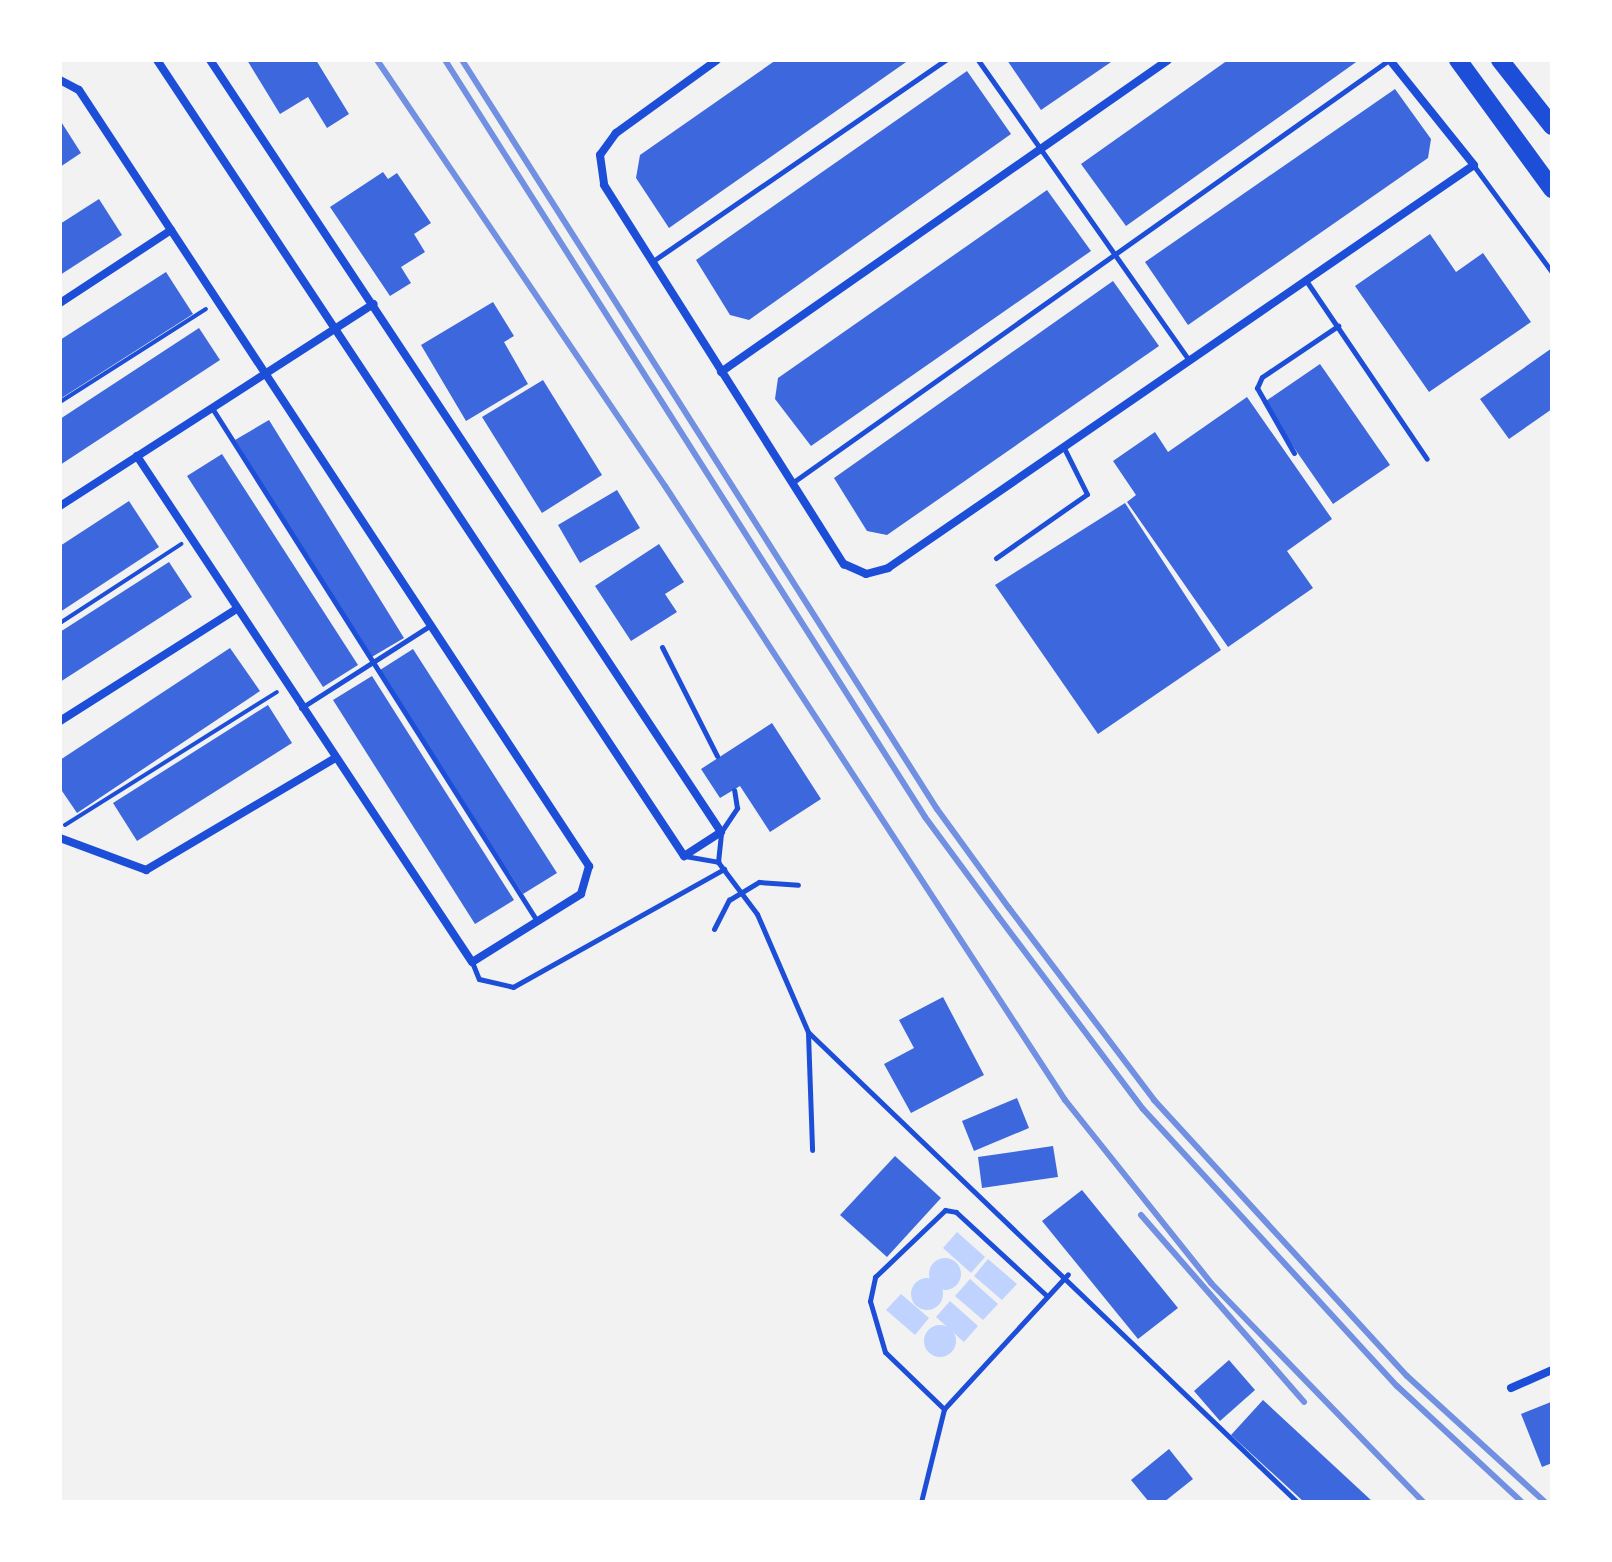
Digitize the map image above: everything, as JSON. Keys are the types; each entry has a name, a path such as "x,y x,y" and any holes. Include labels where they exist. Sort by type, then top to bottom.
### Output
{"highway":[{"path":"1458,60 1552,189"},
{"path":"1500,60 1552,126"}],"street":[{"path":"157,60 332,330 684,856 721,832 210,60"},
{"path":"717,60 616,133 600,155 604,185 844,564 866,574 888,568 1305,278 1474,165 1389,60"},
{"path":"721,372 1168,60"},
{"path":"60,80 79,90 589,866 581,894 472,962 235,610 137,456"},
{"path":"60,303 171,230"},
{"path":"60,506 373,304"},
{"path":"60,721 235,610"},
{"path":"60,838 146,870 334,759"},
{"path":"1511,1388 1552,1370"}],"lane":[{"path":"651,262 946,60"},
{"path":"978,60 1188,359"},
{"path":"792,483 1389,60"},
{"path":"1474,165 1552,272"},
{"path":"1305,278 1427,459"},
{"path":"1294,453 1257,388 1262,377 1338,326"},
{"path":"212,408 538,922"},
{"path":"996,558 1087,494 1063,447"},
{"path":"301,709 432,624"},
{"path":"662,647 717,756"},
{"path":"718,862 721,832 737,808 734,790"},
{"path":"684,856 718,862 742,891 808,1032 1068,1274 1297,1502"},
{"path":"472,962 479,979 513,987 724,869"},
{"path":"714,929 742,891 759,882 798,885"},
{"path":"808,1032 812,1150"},
{"path":"944,1409 885,1352 870,1301 875,1277 945,1210 956,1212 1046,1295"},
{"path":"921,1502 944,1409 1068,1274"}],"path":[{"path":"60,402 218,301"},
{"path":"60,623 190,538"},
{"path":"60,828 286,686"}],"water":[{"path":"957,1232 985,1257 971,1273 943,1248"},
{"path":"945,1258 956,1263 961,1274 956,1285 945,1290 934,1285 929,1274 934,1263"},
{"path":"988,1259 1017,1284 1002,1300 974,1276"},
{"path":"927,1278 938,1283 943,1294 938,1305 927,1310 916,1305 911,1294 916,1283"},
{"path":"970,1279 998,1304 983,1320 955,1296"},
{"path":"901,1294 929,1318 915,1335 886,1310"},
{"path":"950,1301 978,1326 964,1342 936,1317"},
{"path":"940,1325 951,1330 956,1341 951,1352 940,1357 929,1352 924,1341 929,1330"}],"building":[{"path":"247,60 316,60 349,114 327,128 308,97 280,114"},
{"path":"776,60 909,60 669,228 636,178 640,155"},
{"path":"1007,60 1114,60 1041,110"},
{"path":"1228,60 1359,60 1126,226 1081,164"},
{"path":"967,71 1011,134 749,320 730,315 696,260"},
{"path":"1395,89 1431,139 1428,158 1188,325 1145,262"},
{"path":"60,120 81,153 60,167"},
{"path":"383,172 388,179 397,173 431,223 414,234 425,252 401,267 411,283 390,296 330,207"},
{"path":"1047,190 1091,251 811,446 775,399 778,378"},
{"path":"99,199 122,235 60,275 60,224"},
{"path":"1430,234 1456,272 1483,253 1531,322 1429,392 1355,286"},
{"path":"166,272 193,314 60,399 60,340"},
{"path":"1113,281 1159,346 887,535 867,531 834,478"},
{"path":"493,302 514,336 504,342 528,384 466,421 421,345"},
{"path":"199,328 220,360 60,465 60,419"},
{"path":"1552,348 1552,409 1509,439 1480,399"},
{"path":"1320,364 1390,465 1333,504 1263,403"},
{"path":"543,380 602,475 542,513 482,417"},
{"path":"1247,397 1332,519 1287,551 1313,588 1228,647 1127,502 1136,495 1113,461 1155,432 1168,452"},
{"path":"269,420 404,638 370,658 235,440"},
{"path":"222,454 358,665 323,687 187,476"},
{"path":"617,490 640,528 580,563 558,525"},
{"path":"129,501 159,547 60,612 60,546"},
{"path":"1125,503 1221,650 1098,734 995,585"},
{"path":"659,544 684,582 665,594 677,612 631,641 595,586"},
{"path":"169,562 192,597 60,682 60,632"},
{"path":"230,648 260,691 77,813 60,788 60,760"},
{"path":"413,649 557,873 523,894 380,670"},
{"path":"372,676 514,900 475,924 333,700"},
{"path":"268,705 292,743 137,841 113,803"},
{"path":"772,723 821,799 770,832 740,786 720,798 701,769"},
{"path":"943,997 984,1075 911,1113 884,1064 914,1048 899,1020"},
{"path":"1017,1098 1029,1128 974,1151 962,1121"},
{"path":"1053,1146 1058,1177 982,1188 978,1157"},
{"path":"895,1156 941,1198 887,1257 840,1215"},
{"path":"1082,1190 1178,1308 1138,1339 1042,1221"},
{"path":"1229,1360 1255,1390 1220,1421 1194,1391"},
{"path":"1263,1400 1373,1502 1304,1502 1231,1435"},
{"path":"1551,1402 1552,1463 1542,1467 1521,1414"},
{"path":"1169,1449 1193,1479 1164,1502 1149,1502 1131,1480"}],"railway":[{"path":"377,60 665,486 1065,1100 1211,1283 1423,1502"},
{"path":"445,60 925,817 998,916 1143,1109 1397,1386 1522,1502"},
{"path":"462,60 937,809 1009,908 1154,1100 1407,1376 1545,1502"},
{"path":"1141,1215 1304,1402"}]}
